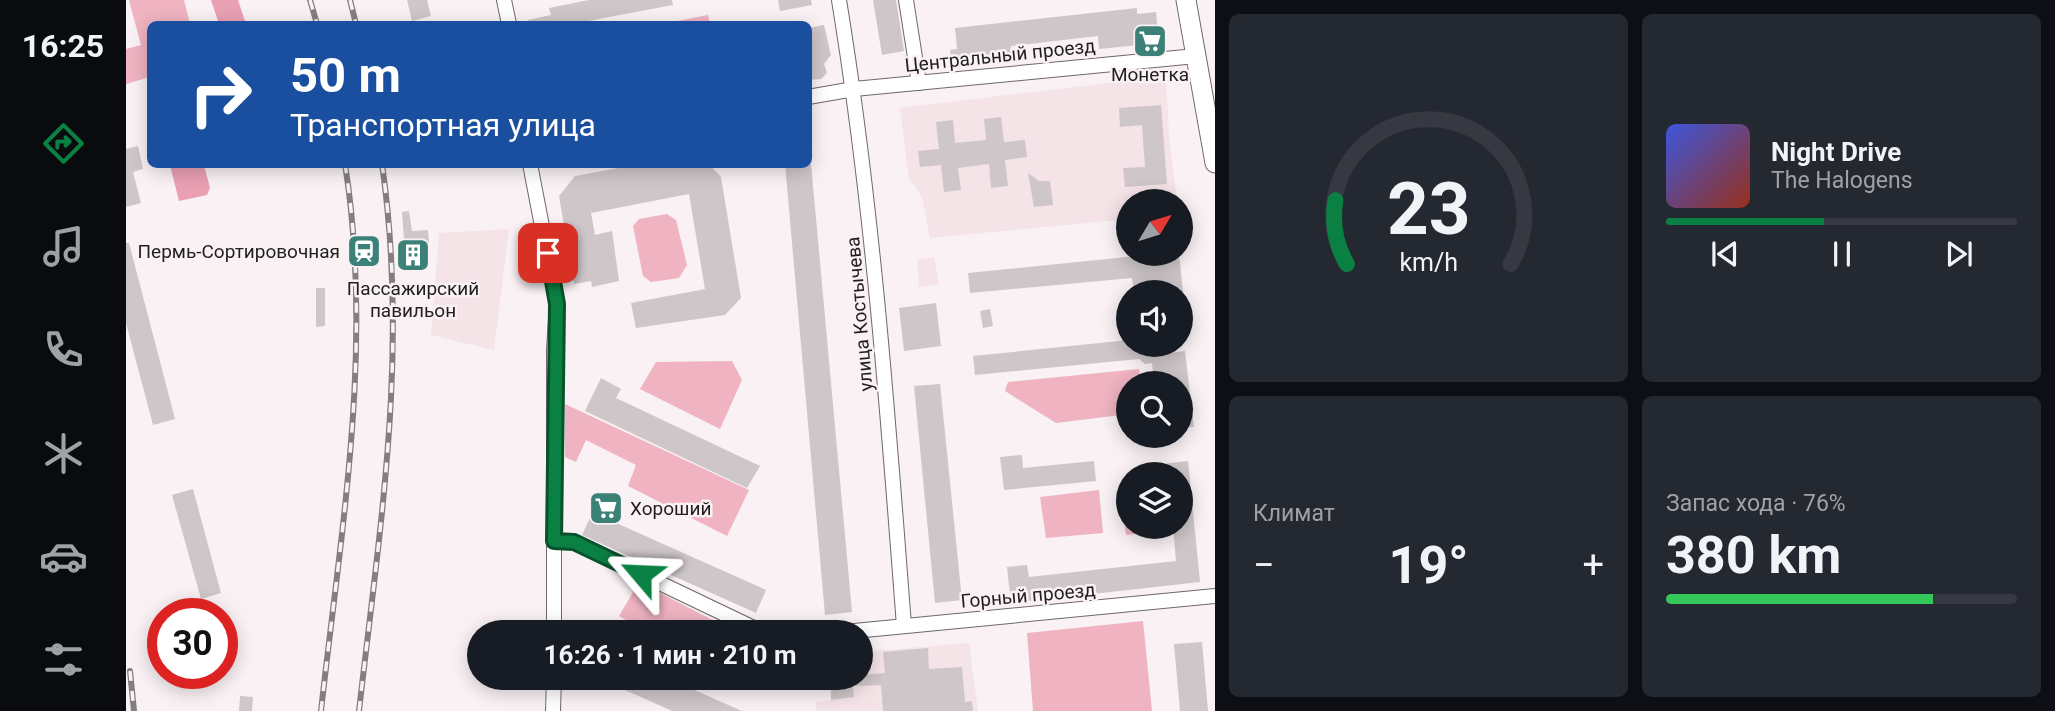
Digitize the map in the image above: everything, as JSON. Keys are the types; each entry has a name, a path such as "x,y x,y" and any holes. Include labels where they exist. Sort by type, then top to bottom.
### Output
{"main road":[{"path":"1186,0 1215,163"}],"street":[{"path":"504,0 508,21"},
{"name":"улица Костычева","path":"839,0 855,89 875,258 904,626"},
{"path":"906,0 919,83"},
{"name":"Центральный проезд","path":"812,96 855,89 1196,55"},
{"path":"531,168 557,304 554,620"},
{"path":"554,541 574,542 737,620"},
{"name":"Горный проезд","path":"873,629 1215,596"},
{"path":"553,711 554,690"}],"shaded area":[{"path":"129,0 184,0 189,21 147,21 147,78 126,84 126,49 141,45"},
{"path":"211,0 238,0 245,21 218,21"},
{"path":"708,15 709,21 677,21"},
{"path":"1166,76 1169,137 1176,189 1116,189 1116,220 930,238 922,197 909,179 900,108"},
{"path":"171,168 205,168 210,188 207,195 179,201"},
{"path":"667,214 676,220 687,265 679,278 651,282 643,276 633,226 639,219"},
{"path":"509,229 494,350 431,335 439,233"},
{"path":"934,257 939,284 919,287 917,260"},
{"path":"732,361 742,380 720,429 640,389 656,362"},
{"path":"1116,371 1116,416 1056,423 1005,391 1008,382"},
{"path":"565,404 749,490 727,536 628,486 636,465 586,440 576,462 565,457"},
{"path":"1099,490 1103,533 1046,538 1040,497"},
{"path":"639,582 713,620 626,620 619,616"},
{"path":"1143,621 1152,711 1033,711 1027,633"},
{"path":"969,643 978,711 817,711 815,702 854,697 853,690 873,690 873,651"}],"building":[{"path":"407,0 427,0 431,16 412,21"},
{"path":"589,0 672,0 673,5 588,21 528,21 551,15 549,8"},
{"path":"778,0 811,0 812,5 780,11"},
{"path":"873,0 896,0 904,51 882,55"},
{"path":"1137,8 1137,14 1156,12 1159,43 1099,49 1098,36 1011,46 1012,57 952,63 950,50 957,49 955,28"},
{"path":"824,25 831,55 824,64 827,73 821,79 812,80 812,27"},
{"path":"1161,105 1167,184 1125,187 1123,168 1145,167 1142,125 1120,127 1119,108"},
{"path":"1001,117 1004,142 1025,140 1027,157 1005,160 1008,186 991,188 989,164 958,168 961,190 944,192 941,165 920,167 918,151 939,149 936,122 953,120 955,143 986,140 984,119"},
{"path":"138,146 143,169 133,172 141,203 126,207 126,149"},
{"path":"618,168 713,168 721,177 741,298 725,315 636,328 631,303 705,289 689,194 591,213 595,235 612,231 619,281 592,287 591,281 574,284 559,196 575,176"},
{"path":"785,168 811,168 852,612 825,615"},
{"path":"1028,173 1039,181 1050,181 1053,205 1034,207"},
{"name":"Пассажирский павильон","path":"409,211 412,231 428,230 429,243 421,243 422,266 406,267 402,212"},
{"path":"126,243 129,243 175,419 153,425 126,323"},
{"path":"1116,258 1116,266 1180,266 1182,280 1132,278 970,293 968,273"},
{"path":"316,288 325,288 325,326 316,327"},
{"path":"936,303 941,346 904,351 899,308"},
{"path":"990,309 993,326 983,328 980,311"},
{"path":"1116,341 1116,357 1186,357 1187,371 1153,371 1152,363 1145,364 1139,359 975,375 973,356"},
{"path":"601,378 621,389 616,398 760,466 747,488 585,411"},
{"path":"940,384 962,600 935,603 914,386"},
{"path":"1022,455 1023,468 1094,461 1096,481 1004,490 1000,457"},
{"path":"193,489 221,593 201,598 172,495"},
{"path":"599,499 620,509 614,522 766,590 756,613 582,535"},
{"path":"1193,511 1200,582 1011,603 1007,567 1027,565 1029,577 1176,561 1174,539 1193,539"},
{"path":"1202,642 1208,711 1180,711 1174,644"},
{"path":"928,648 929,669 962,667 965,702 972,701 973,711 883,711 881,685 873,685 873,674 885,673 883,652"},
{"path":"625,690 694,690 742,711 672,711"},
{"path":"831,690 853,690 854,697 831,700"},
{"path":"240,696 253,697 252,711 239,711"}],"railway":[{"path":"310,0 316,21"},
{"path":"350,0 355,21"},
{"path":"321,711 345,506 355,370 353,233 345,168"},
{"path":"359,711 383,506 392,371 390,234 382,168"},
{"path":"130,671 134,711"}],"place":[{"name":"Монетка","path":"1150,41"},
{"name":"Пермь-Сортировочная","path":"364,251"},
{"name":"Пассажирский павильон","path":"413,255"},
{"name":"Хороший","path":"606,508"}],"route":[{"path":"548,253 557,304 554,350 554,541 574,542 641,574"}]}
